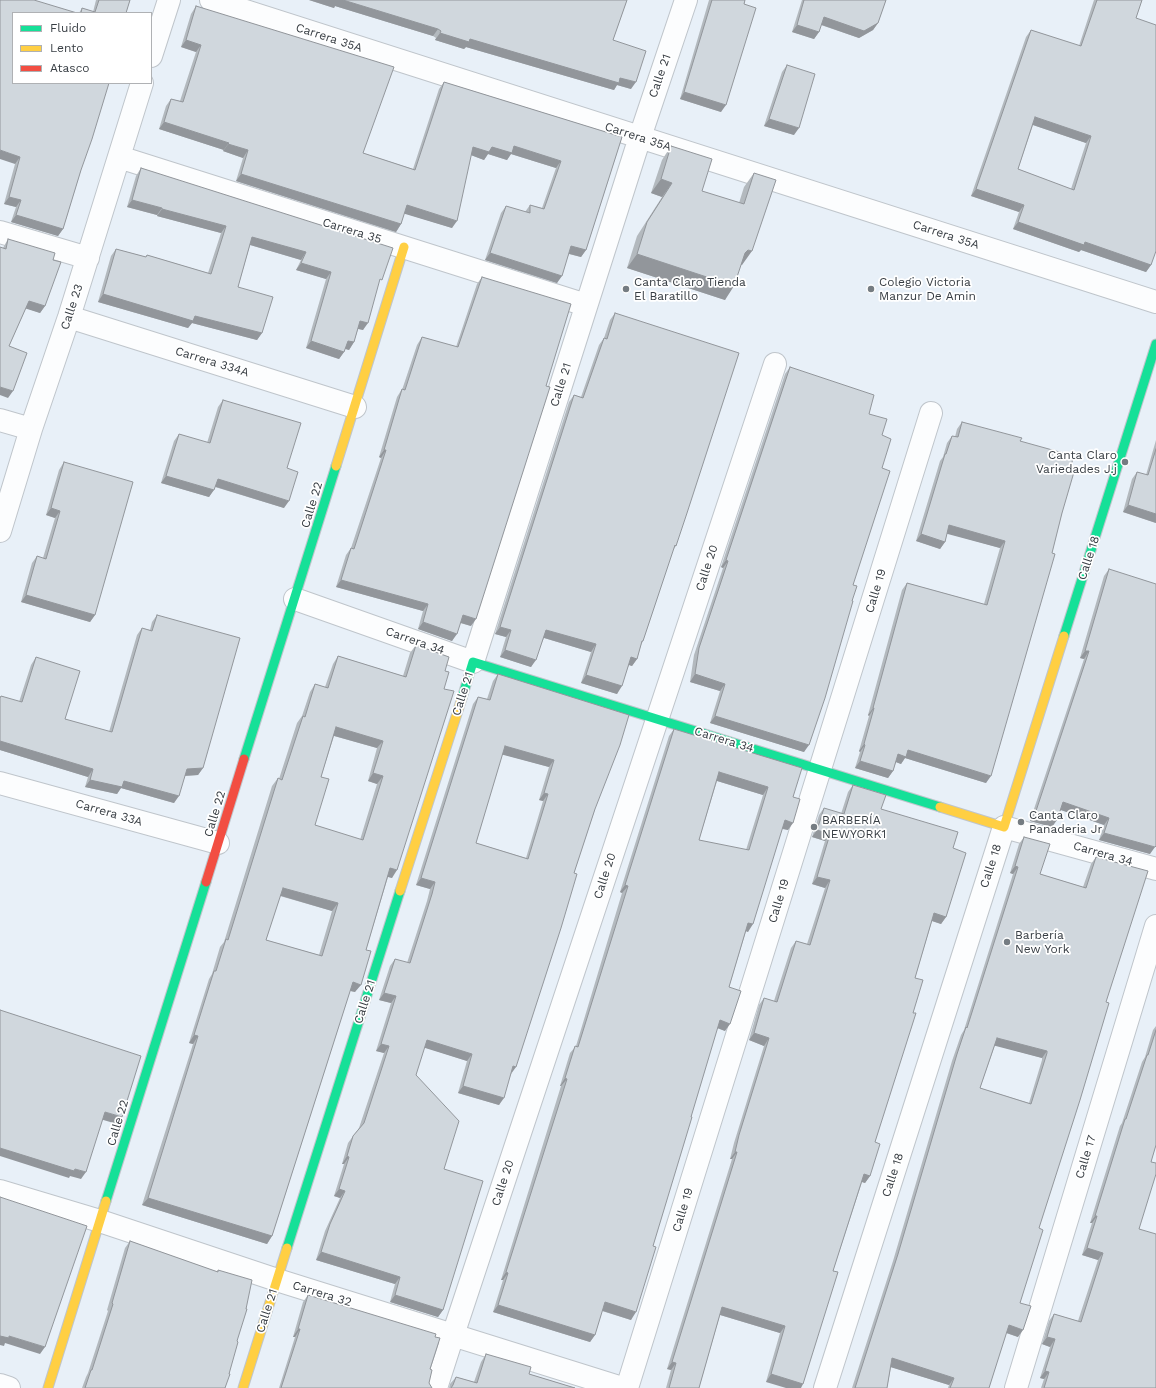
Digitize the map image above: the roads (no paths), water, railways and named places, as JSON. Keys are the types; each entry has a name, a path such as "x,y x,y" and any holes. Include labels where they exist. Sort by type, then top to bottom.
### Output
{"street":[{"path":"152,53 169,0"},
{"name":"Carrera 35A","path":"211,0 1156,302"},
{"name":"Calle 21","path":"243,1388 586,305 686,0"},
{"name":"Calle 23","path":"0,531 31,429 88,258 142,84"},
{"name":"Carrera 35","path":"119,157 586,305"},
{"path":"0,232 88,258"},
{"name":"Calle 22","path":"48,1388 404,247"},
{"name":"Carrera 334A","path":"69,317 355,407"},
{"name":"Calle 18","path":"825,1388 1156,344"},
{"name":"Calle 20","path":"436,1388 775,364"},
{"name":"Calle 19","path":"627,1388 931,413"},
{"path":"0,420 31,429"},
{"name":"Carrera 34","path":"295,599 473,662 1004,827 1156,869"},
{"name":"Carrera 33A","path":"0,783 218,843"},
{"name":"Calle 17","path":"1016,1388 1156,926"},
{"name":"Carrera 32","path":"0,1191 100,1221 277,1280 622,1388"},
{"path":"0,1385 9,1388"}],"place":[{"name":"Canta Claro Tienda El Baratillo","path":"626,289"},
{"name":"Colegio Victoria Manzur De Amin","path":"871,289"},
{"name":"Canta Claro Variedades J.j","path":"1125,462"},
{"name":"Canta Claro Panaderia Jr","path":"1021,822"},
{"name":"BARBERÍA NEWYORK1","path":"814,827"},
{"name":"Barbería New York","path":"1007,942"}]}
